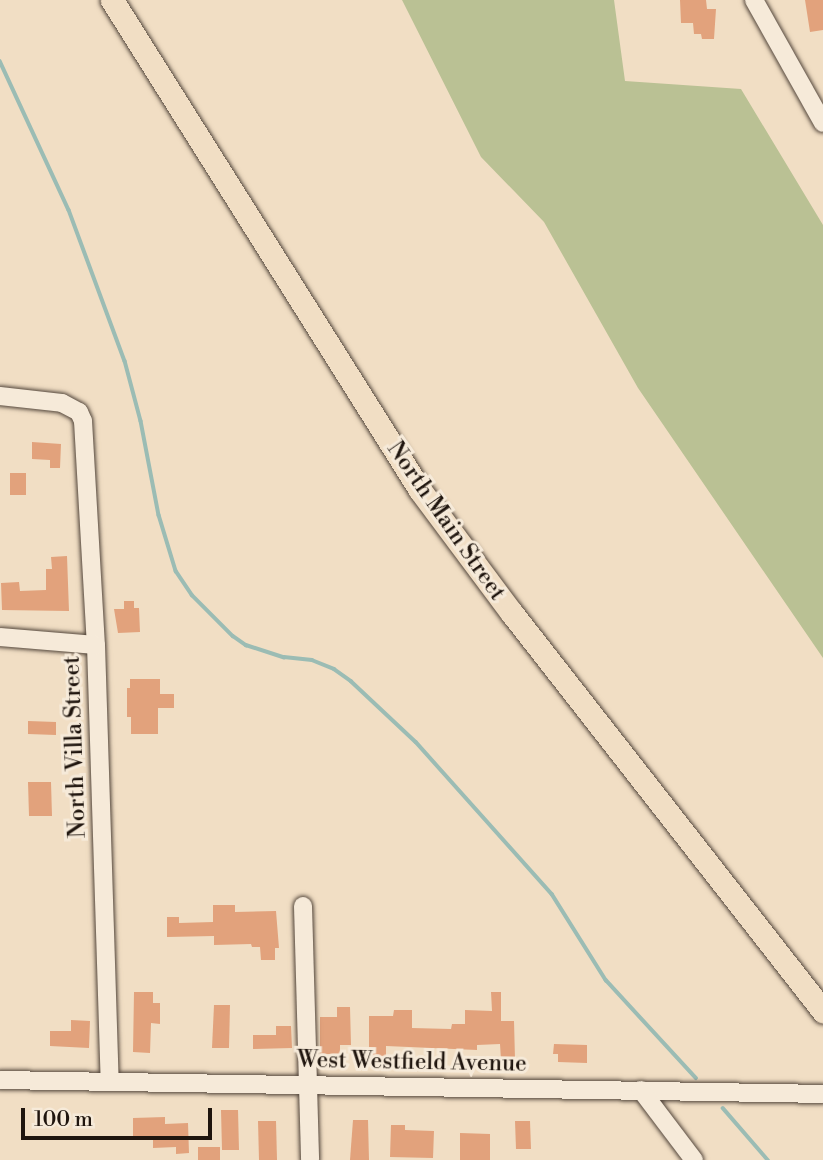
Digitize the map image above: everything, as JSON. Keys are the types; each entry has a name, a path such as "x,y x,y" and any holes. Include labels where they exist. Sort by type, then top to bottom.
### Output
{"main road":[{"name":"North Main Street","path":"112,0 420,490 511,612 823,1011"}],"street":[{"path":"754,0 823,123"},
{"name":"North Villa Street","path":"0,396 62,403 79,412 85,431 96,645 110,1081"},
{"path":"0,637 96,645"},
{"path":"303,906 310,1160"},
{"name":"West Westfield Avenue","path":"0,1080 823,1094"},
{"path":"641,1090 694,1160"}],"green space":[{"path":"402,0 614,0 625,81 741,89 823,225 823,658 638,388 544,222 481,157"}],"building":[{"path":"680,0 706,0 707,9 716,9 714,39 702,39 701,34 694,34 693,23 681,23"},
{"path":"805,0 823,0 823,30 810,32"},
{"path":"32,442 61,444 60,468 50,468 50,460 32,459"},
{"path":"10,473 26,473 26,495 10,495"},
{"path":"67,556 69,611 2,610 1,583 19,582 20,591 46,590 46,569 52,569 51,557"},
{"path":"124,601 134,601 134,608 139,608 140,632 118,633 114,609 124,609"},
{"path":"130,679 160,679 160,694 174,694 174,708 158,708 158,734 131,734 131,717 127,717 127,688 130,688"},
{"path":"28,721 56,722 56,735 28,734"},
{"path":"28,782 51,782 52,816 29,816"},
{"path":"213,905 235,905 235,912 276,911 279,948 275,948 275,960 261,960 260,947 252,947 251,944 214,945 214,936 167,937 167,917 179,917 179,923 213,922"},
{"path":"134,992 153,992 153,1003 160,1003 160,1024 151,1023 150,1053 133,1052"},
{"path":"491,992 501,992 501,1021 514,1021 515,1059 501,1060 500,1044 477,1045 477,1050 386,1046 386,1056 369,1056 369,1016 393,1016 394,1010 412,1010 412,1028 451,1029 452,1024 465,1024 465,1010 492,1011"},
{"path":"214,1005 230,1005 229,1048 212,1048"},
{"path":"337,1007 350,1007 351,1045 340,1045 340,1054 320,1054 320,1017 337,1017"},
{"path":"71,1020 90,1021 89,1048 50,1046 50,1031 71,1031"},
{"path":"276,1026 291,1026 292,1048 253,1049 253,1035 276,1035"},
{"path":"554,1044 587,1045 587,1063 558,1062 558,1054 553,1054"},
{"path":"221,1110 238,1110 239,1150 222,1150"},
{"path":"165,1117 165,1124 188,1123 189,1153 176,1154 176,1147 153,1148 153,1138 133,1138 133,1118"},
{"path":"353,1120 368,1120 369,1160 350,1160"},
{"path":"258,1121 276,1121 277,1160 259,1160"},
{"path":"515,1121 530,1121 531,1149 516,1149"},
{"path":"391,1125 405,1125 405,1130 434,1131 433,1158 390,1157"},
{"path":"460,1133 490,1134 490,1160 460,1160"},
{"path":"198,1147 220,1147 220,1160 198,1160"}],"waterway":[{"path":"0,61 69,210 125,361 141,421 159,515 176,571 192,595 233,636 246,645 284,657 312,660 334,669 351,681 416,742 552,894 606,980 696,1078"},
{"path":"723,1108 768,1160"}]}
